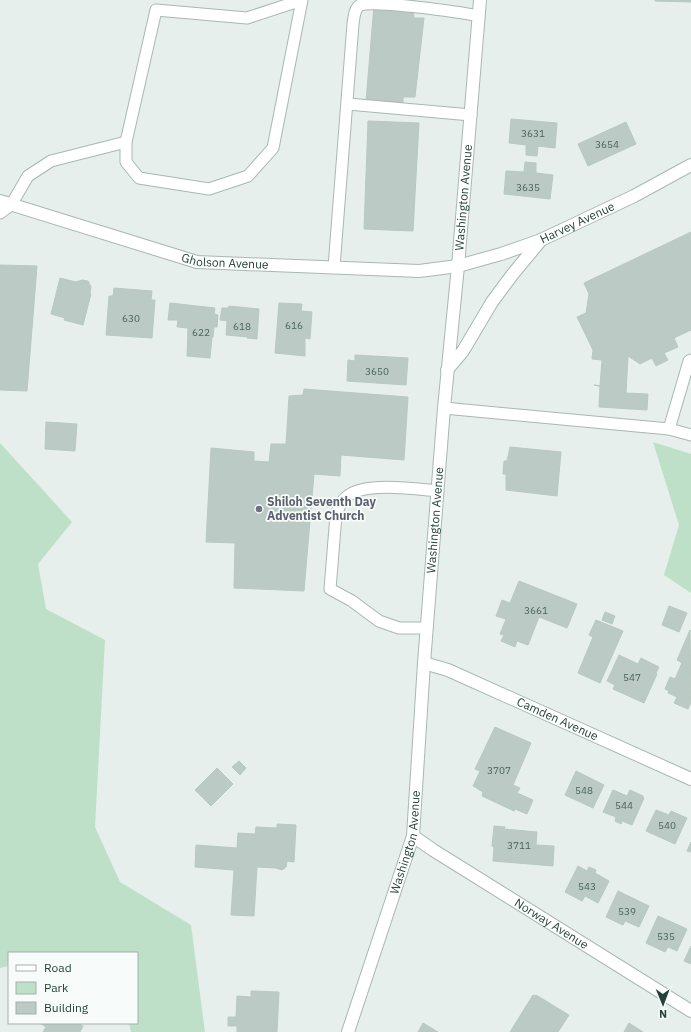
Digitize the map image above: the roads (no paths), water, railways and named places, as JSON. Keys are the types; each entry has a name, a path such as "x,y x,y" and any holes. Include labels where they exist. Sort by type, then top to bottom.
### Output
{"street":[{"name":"Washington Avenue","path":"348,1032 413,836 424,663 447,370 458,266 480,16 480,0"},
{"name":"Harvey Avenue","path":"458,266 501,254 541,240 634,196 691,165"},
{"name":"Gholson Avenue","path":"6,203 197,262 418,271 458,266"},
{"path":"447,370 463,351 488,308 512,275 541,240"},
{"name":"Camden Avenue","path":"424,663 448,670 691,779"},
{"name":"Norway Avenue","path":"413,836 433,850 691,1010"}],"lane":[{"path":"302,0 273,148 248,176 209,189 139,178 126,162 126,142 156,10 247,18 302,0"},
{"path":"334,267 348,104 353,24 354,15 359,6 372,2 389,2 480,16"},
{"path":"348,104 471,115"},
{"path":"0,214 6,203 28,176 51,161 126,142"},
{"path":"670,429 689,361 691,360"},
{"path":"444,408 670,429 691,435"},
{"path":"427,628 399,628 379,621 352,601 330,589 336,515 340,504 349,495 366,489 401,487 438,491"}],"place":[{"name":"Shiloh Seventh Day Adventist Church","path":"259,509"}]}
